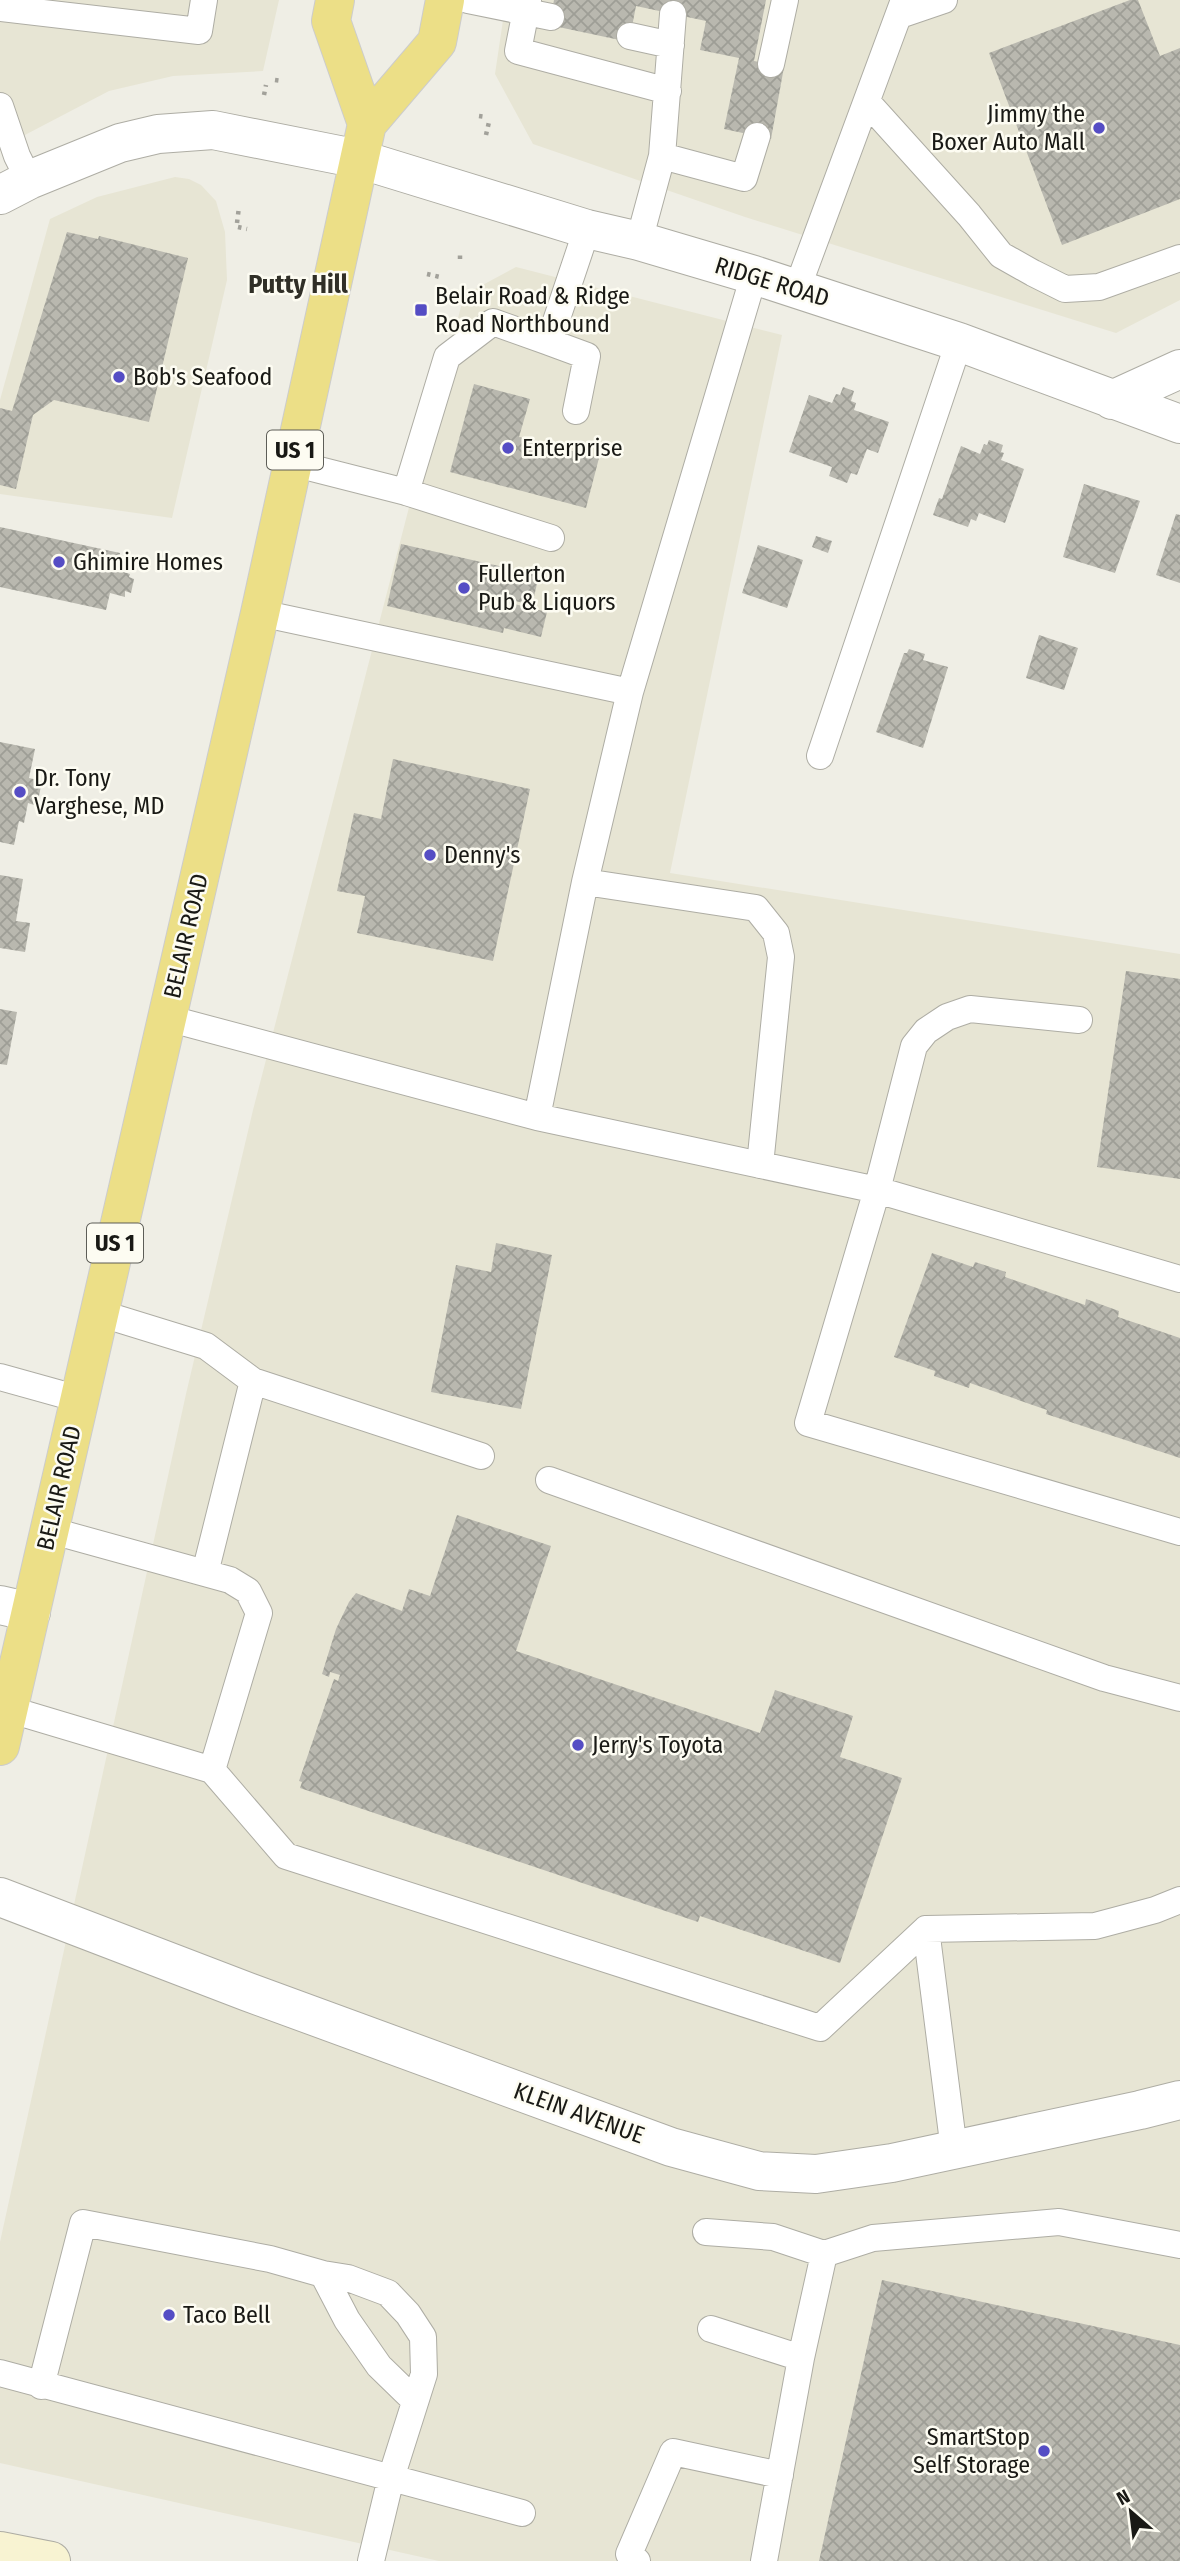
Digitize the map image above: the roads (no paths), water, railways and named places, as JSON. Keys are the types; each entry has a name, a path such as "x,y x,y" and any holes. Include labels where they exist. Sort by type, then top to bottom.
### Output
{"highway":[{"path":"335,0 331,21 363,141"},
{"name":"BELAIR ROAD","path":"0,1746 8,1709 15,1608 49,1530 260,613 363,141 437,42 445,0"}],"main road":[{"path":"0,2550 51,2561"}],"street":[{"name":"RIDGE ROAD","path":"15,188 120,143 158,134 213,130 363,141 587,229 639,241 754,275 959,342 1180,424"},
{"path":"1112,400 1180,369"},
{"name":"KLEIN AVENUE","path":"0,1897 248,1992 659,2142 759,2171 816,2174 892,2163 1180,2100"}],"lane":[{"path":"17,6 130,11 199,31 204,0"},
{"path":"468,0 526,6 551,17"},
{"path":"771,64 785,0"},
{"path":"797,289 902,7 944,0"},
{"path":"526,6 518,51 668,91"},
{"path":"639,241 662,156 673,14"},
{"path":"630,36 671,45"},
{"path":"867,102 969,215 1001,255 1065,289 1099,287 1180,258"},
{"path":"0,106 17,156 15,188"},
{"path":"662,156 744,178 757,136"},
{"path":"549,342 587,229"},
{"path":"537,1117 585,882 630,692 754,275"},
{"path":"407,492 447,357 493,322 587,356 576,411"},
{"path":"820,756 959,342"},
{"path":"292,463 407,492 551,538"},
{"path":"260,613 630,692"},
{"path":"585,882 756,908 776,933 781,957 760,1165"},
{"path":"1079,1020 970,1009 947,1017 926,1031 914,1046 877,1190 808,1423 1180,1532"},
{"path":"167,1018 537,1117 877,1190 1180,1279"},
{"path":"99,1313 206,1346 253,1381 481,1456"},
{"path":"0,1377 79,1399"},
{"path":"205,1573 253,1381"},
{"path":"549,1480 1104,1678 1180,1698"},
{"path":"49,1530 230,1580 248,1591 259,1613 212,1770"},
{"path":"8,1709 212,1770 286,1856 820,2028 926,1929 1095,1926 1155,1910 1180,1900"},
{"path":"926,1929 954,2150"},
{"path":"706,2232 773,2237 824,2254 873,2238 1059,2222 1180,2245"},
{"path":"41,2386 83,2223 270,2259 348,2278 388,2293 408,2314 423,2337 424,2374 391,2478 371,2561"},
{"path":"764,2561 801,2358 824,2254"},
{"path":"323,2274 347,2320 379,2366 415,2401"},
{"path":"711,2329 801,2358"},
{"path":"0,2373 522,2513"},
{"path":"637,2561 629,2554 673,2452 780,2476"}],"place":[{"name":"Jimmy the Boxer Auto Mall","path":"1099,128"},
{"name":"Belair Road & Ridge Road Northbound","path":"421,310"},
{"name":"Bob's Seafood","path":"119,377"},
{"name":"Enterprise","path":"508,448"},
{"name":"Ghimire Homes","path":"59,562"},
{"name":"Fullerton Pub & Liquors","path":"464,588"},
{"name":"Dr. Tony Varghese, MD","path":"20,792"},
{"name":"Denny's","path":"430,855"},
{"name":"Jerry's Toyota","path":"578,1745"},
{"name":"Taco Bell","path":"169,2315"},
{"name":"SmartStop Self Storage","path":"1044,2451"}],"district":[{"name":"Putty Hill","path":"298,284"}]}
